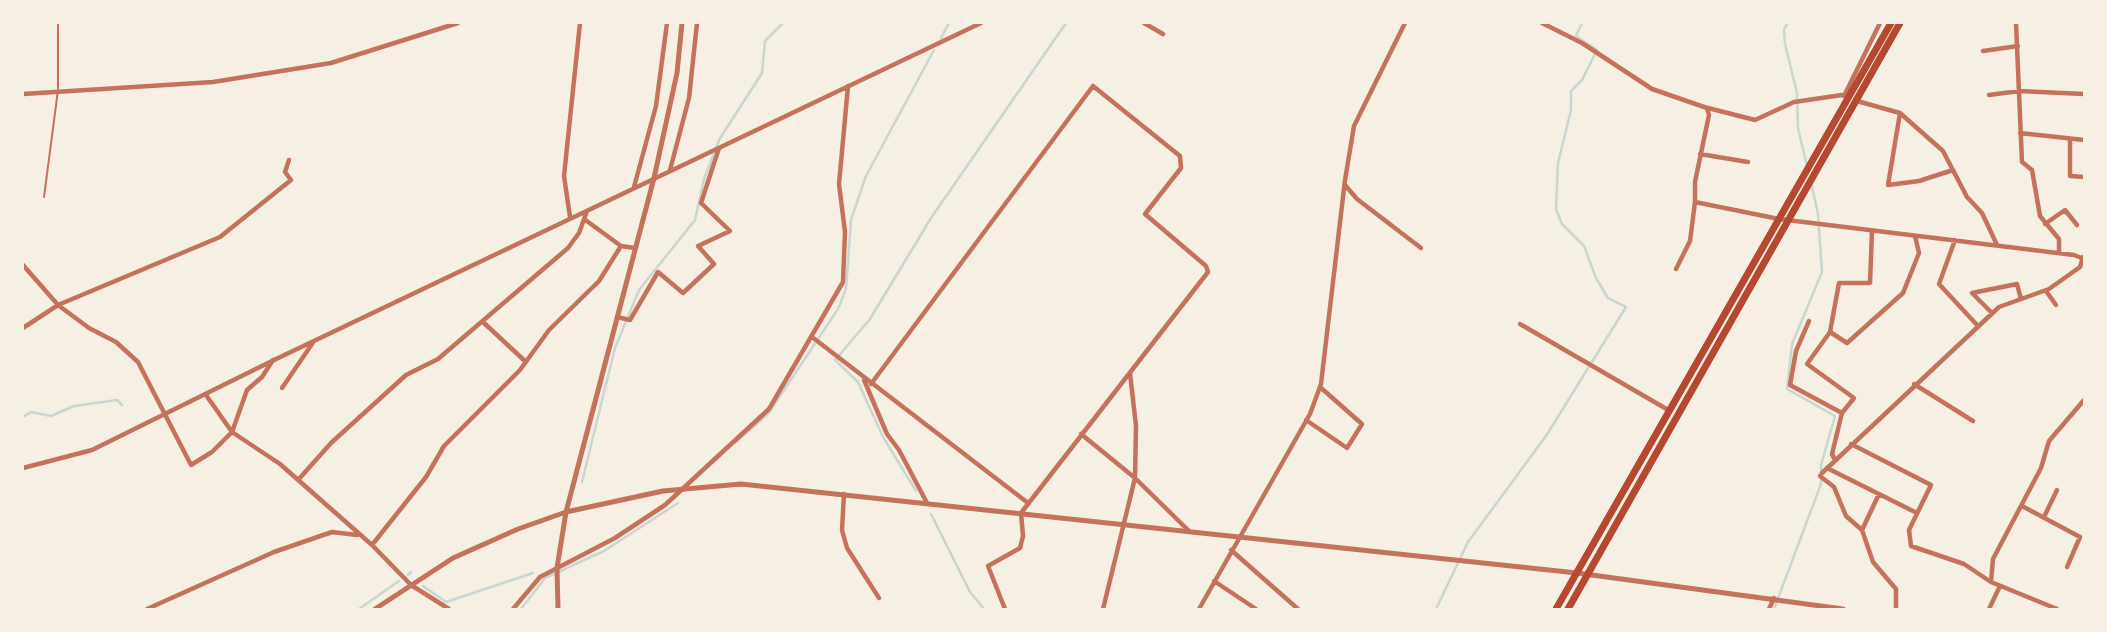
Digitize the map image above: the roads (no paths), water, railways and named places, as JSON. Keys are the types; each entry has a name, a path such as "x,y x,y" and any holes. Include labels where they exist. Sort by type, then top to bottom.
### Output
{"highway":[{"path":"1556,609 1891,23"},
{"path":"1568,609 1788,218 1849,98 1900,23"}],"street":[{"path":"23,94 213,82 266,74 331,63 458,23"},
{"path":"570,217 564,176 580,23"},
{"path":"633,188 656,106 667,23"},
{"path":"558,609 557,569 566,512 654,178 676,83 682,23"},
{"path":"670,171 688,98 697,23"},
{"path":"23,468 92,450 570,217 981,23"},
{"path":"1144,23 1163,34"},
{"path":"1199,609 1306,420 1320,387 1344,184 1354,127 1405,23"},
{"path":"1542,23 1652,89 1707,108 1755,120 1794,102 1849,98 1899,113 1943,151 1967,197 1982,213 1997,245"},
{"path":"1849,98 1880,23"},
{"path":"2016,23 2022,162 2032,170 2040,216 2059,239 2059,253"},
{"path":"1983,51 2018,46"},
{"path":"513,609 540,577 615,538 686,489 703,467 769,409 813,338 843,282 845,232 839,184 848,86"},
{"path":"871,384 1093,86 1180,156 1181,167 1145,214 1206,266 1208,272 1021,513 1023,536 1020,548 988,566 1005,609"},
{"path":"1989,95 2019,91 2084,94"},
{"path":"1676,269 1690,241 1700,154 1709,115 1707,108"},
{"path":"1899,113 1888,185 1919,181 1953,170"},
{"path":"2020,133 2084,140"},
{"path":"2070,139 2070,176 2084,177"},
{"path":"619,318 630,320 658,272 683,293 714,264 698,246 730,231 701,204 719,148"},
{"path":"1700,154 1748,162"},
{"path":"23,328 58,304 220,237 290,180 285,172 289,160"},
{"path":"1344,184 1357,199 1421,248"},
{"path":"1695,202 1779,219 1788,218 2084,258 2080,267 2046,291 2005,303 1992,313 1914,384 1821,475 1834,487 1846,516 1862,530 1873,562 1896,589 1896,609"},
{"path":"298,480 331,443 406,376 438,359 568,248 579,233 587,210"},
{"path":"2045,224 2065,210 2077,225"},
{"path":"584,219 621,246 635,248"},
{"path":"1835,460 1832,454 1842,413 1854,398 1807,364 1830,332 1839,284 1870,282 1872,231"},
{"path":"1830,332 1847,343 1903,293 1919,253 1915,236"},
{"path":"1955,240 1939,284 1978,326"},
{"path":"373,545 426,477 444,446 526,362 549,330 599,281 621,246"},
{"path":"23,264 58,304 89,328 116,342 138,362 191,465 212,452 232,432 247,390 262,377 274,360"},
{"path":"1992,313 1972,293 2017,284 2021,299"},
{"path":"2046,291 2056,305"},
{"path":"1808,321 1796,351 1790,385 1842,413"},
{"path":"483,322 526,362"},
{"path":"1520,324 1671,411"},
{"path":"813,338 1028,503"},
{"path":"282,387 315,340"},
{"path":"1103,609 1135,478 1136,426 1130,373"},
{"path":"864,379 887,434 899,450 927,503"},
{"path":"1914,384 1973,421"},
{"path":"1306,420 1347,448 1362,424 1320,387"},
{"path":"206,394 232,432 298,480 358,535 373,545 411,585 449,609"},
{"path":"1991,582 1993,559 2041,468 2052,436 2084,400"},
{"path":"1081,435 1135,478 1191,533"},
{"path":"1851,444 1931,485 1909,530 1911,546 1964,564 1991,582 2057,609"},
{"path":"1827,468 1917,514"},
{"path":"375,609 483,544 566,512 663,491 741,484 844,493 1238,539 1587,574 1843,609"},
{"path":"2044,517 2057,490"},
{"path":"844,493 842,530 847,548 879,598"},
{"path":"1862,530 1879,494"},
{"path":"2022,506 2080,537 2067,567"},
{"path":"147,609 274,552 332,531 358,535"},
{"path":"1231,550 1298,609"},
{"path":"1214,581 1256,609"},
{"path":"1989,609 2000,586"},
{"path":"1769,609 1774,598"}],"lane":[{"path":"44,197 58,90 58,23"}],"waterway":[{"path":"582,482 615,348 639,290 695,220 704,179 719,140 762,73 765,41 783,23"},
{"path":"941,38 949,23"},
{"path":"916,491 883,437 858,382 835,360 870,319 931,218 1066,23"},
{"path":"1436,609 1468,542 1546,436 1626,307 1608,298 1596,278 1584,246 1562,224 1556,209 1558,163 1571,110 1571,91 1582,80 1597,50 1576,36 1582,23"},
{"path":"1788,23 1784,29 1785,44 1797,93 1798,128 1807,166"},
{"path":"736,442 768,414 838,309 846,289 851,220 866,176 934,50"},
{"path":"1774,609 1821,484 1821,465 1835,416 1787,389 1792,344 1822,272 1818,214 1811,182"},
{"path":"23,417 31,412 51,416 74,406 117,400 122,405"},
{"path":"521,609 545,578 604,551 678,503"},
{"path":"931,514 970,592 984,609"},
{"path":"408,575 411,572"},
{"path":"423,586 446,602 533,573"},
{"path":"359,609 399,581"}]}
